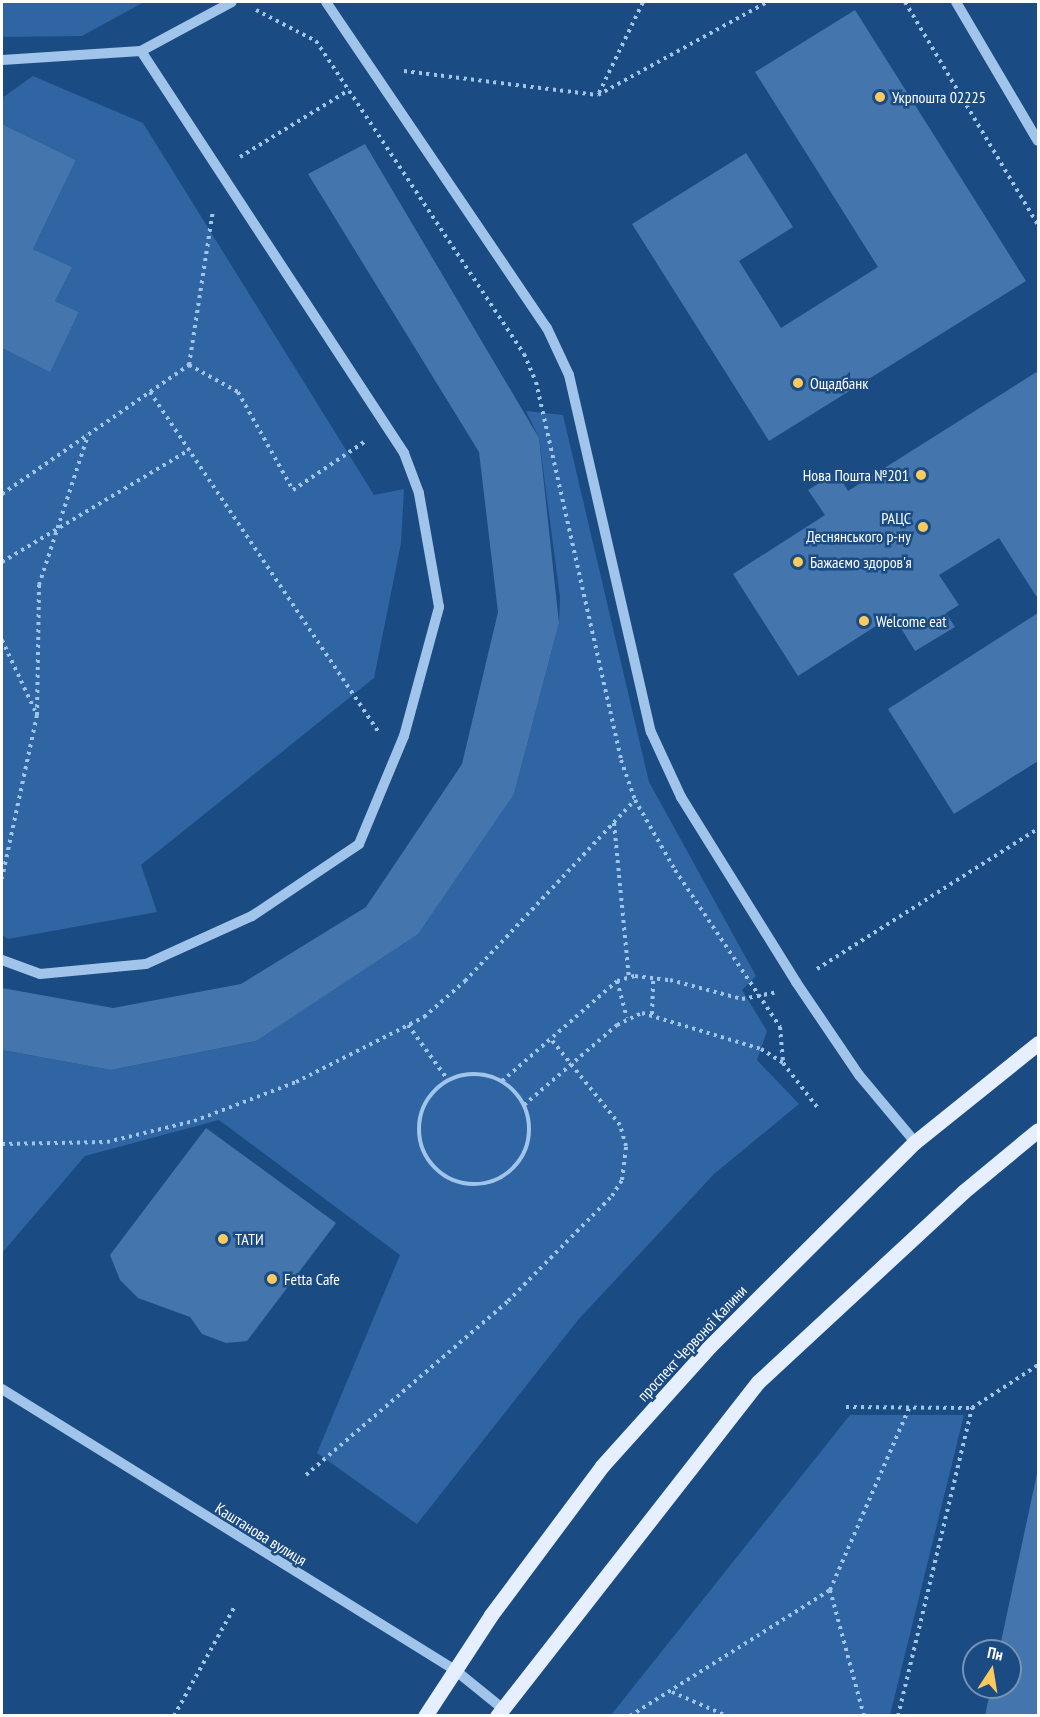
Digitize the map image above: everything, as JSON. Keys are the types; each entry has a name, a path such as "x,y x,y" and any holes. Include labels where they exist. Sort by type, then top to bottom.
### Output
{"main road":[{"name":"проспект Червоної Калини","path":"425,1716 455,1670 602,1466 710,1346 915,1142 1038,1043"},
{"path":"500,1712 758,1382 963,1192 1038,1130"}],"street":[{"path":"2,60 141,51 232,2"},
{"path":"326,2 366,66 547,328 569,375 651,732 681,797 796,982 859,1075 915,1142"},
{"path":"956,2 1038,141"},
{"path":"2,960 40,974 146,964 252,916 359,844 395,757 439,607 419,493 387,426 141,51"},
{"name":"Каштанова вулиця","path":"2,1389 455,1670 500,1712"}],"path":[{"path":"598,95 643,2"},
{"path":"249,6 366,66 598,95 767,2"},
{"path":"905,2 1038,225"},
{"path":"316,41 524,354 537,382 605,700 635,800 758,998 780,1027 783,1063"},
{"path":"2,494 189,365 219,170 349,90"},
{"path":"189,365 238,392 293,490 387,426"},
{"path":"150,392 395,757"},
{"path":"2,878 38,715 39,585 89,434"},
{"path":"2,562 189,450"},
{"path":"2,639 38,715"},
{"path":"2,1144 107,1142 194,1121 296,1082 408,1025 465,981 635,800"},
{"path":"614,822 629,978"},
{"path":"502,1081 617,981 629,978 652,978 758,998 796,982 1038,829"},
{"path":"652,978 652,1014"},
{"path":"617,981 627,1018"},
{"path":"524,1105 627,1018 652,1014 761,1049 783,1063 817,1107"},
{"path":"408,1025 448,1080"},
{"path":"306,1475 482,1324 612,1196 622,1180 626,1146 615,1118 573,1063 550,1038"},
{"path":"482,1074 502,1081 524,1105 529,1141 516,1165 495,1181 458,1183 428,1161 418,1126 422,1108 448,1080 482,1074"},
{"path":"846,1407 972,1408 1038,1365"},
{"path":"630,1716 830,1590 909,1408"},
{"path":"898,1716 972,1408"},
{"path":"830,1590 864,1716"},
{"path":"174,1716 235,1606"},
{"path":"672,1691 727,1716"}],"shaded area":[{"path":"2,2 144,2 82,36 2,37"},
{"path":"33,76 143,123 374,495 404,489 401,543 374,678 141,865 157,912 8,939 2,935 2,348 50,371 79,312 55,301 71,267 33,249 76,160 2,124 2,98"},
{"path":"526,411 563,415 649,782 756,976 742,990 767,1031 757,1060 799,1104 714,1174 578,1320 417,1524 317,1453 400,1255 219,1120 85,1156 2,1253 2,1050 111,1070 256,1041 514,794 559,623 560,597 539,438"},
{"path":"850,1415 964,1415 890,1715 611,1715"}],"building":[{"path":"855,10 1026,281 769,441 632,224 746,153 793,227 739,261 781,328 878,267 755,72"},
{"path":"2,124 76,160 33,249 72,267 55,301 79,312 50,372 2,348"},
{"path":"365,144 539,438 559,623 514,794 418,934 256,1041 111,1070 2,1050 2,988 113,1008 241,984 366,907 462,764 498,612 479,452 308,174"},
{"name":"РАЦС Деснянського р-ну","path":"1038,371 1038,599 999,538 939,575 959,605 946,613 955,627 915,651 893,615 798,676 733,574 825,515 808,490 837,472 848,491"},
{"path":"1038,613 1038,761 954,814 888,709"},
{"name":"ТАТИ","path":"206,1128 336,1223 247,1341 226,1343 202,1334 190,1317 138,1298 120,1280 110,1255"},
{"path":"1038,1469 1038,1716 985,1716 989,1699 1022,1699 1022,1639 1002,1639"}],"place":[{"name":"Укрпошта 02225","path":"880,97"},
{"name":"Ощадбанк","path":"798,383"},
{"name":"Нова Пошта №201","path":"921,475"},
{"name":"РАЦС Деснянського р-ну","path":"923,527"},
{"name":"Бажаємо здоров'я","path":"798,562"},
{"name":"Welcome eat","path":"864,621"},
{"name":"ТАТИ","path":"223,1239"},
{"name":"Fetta Cafe","path":"272,1279"}]}
